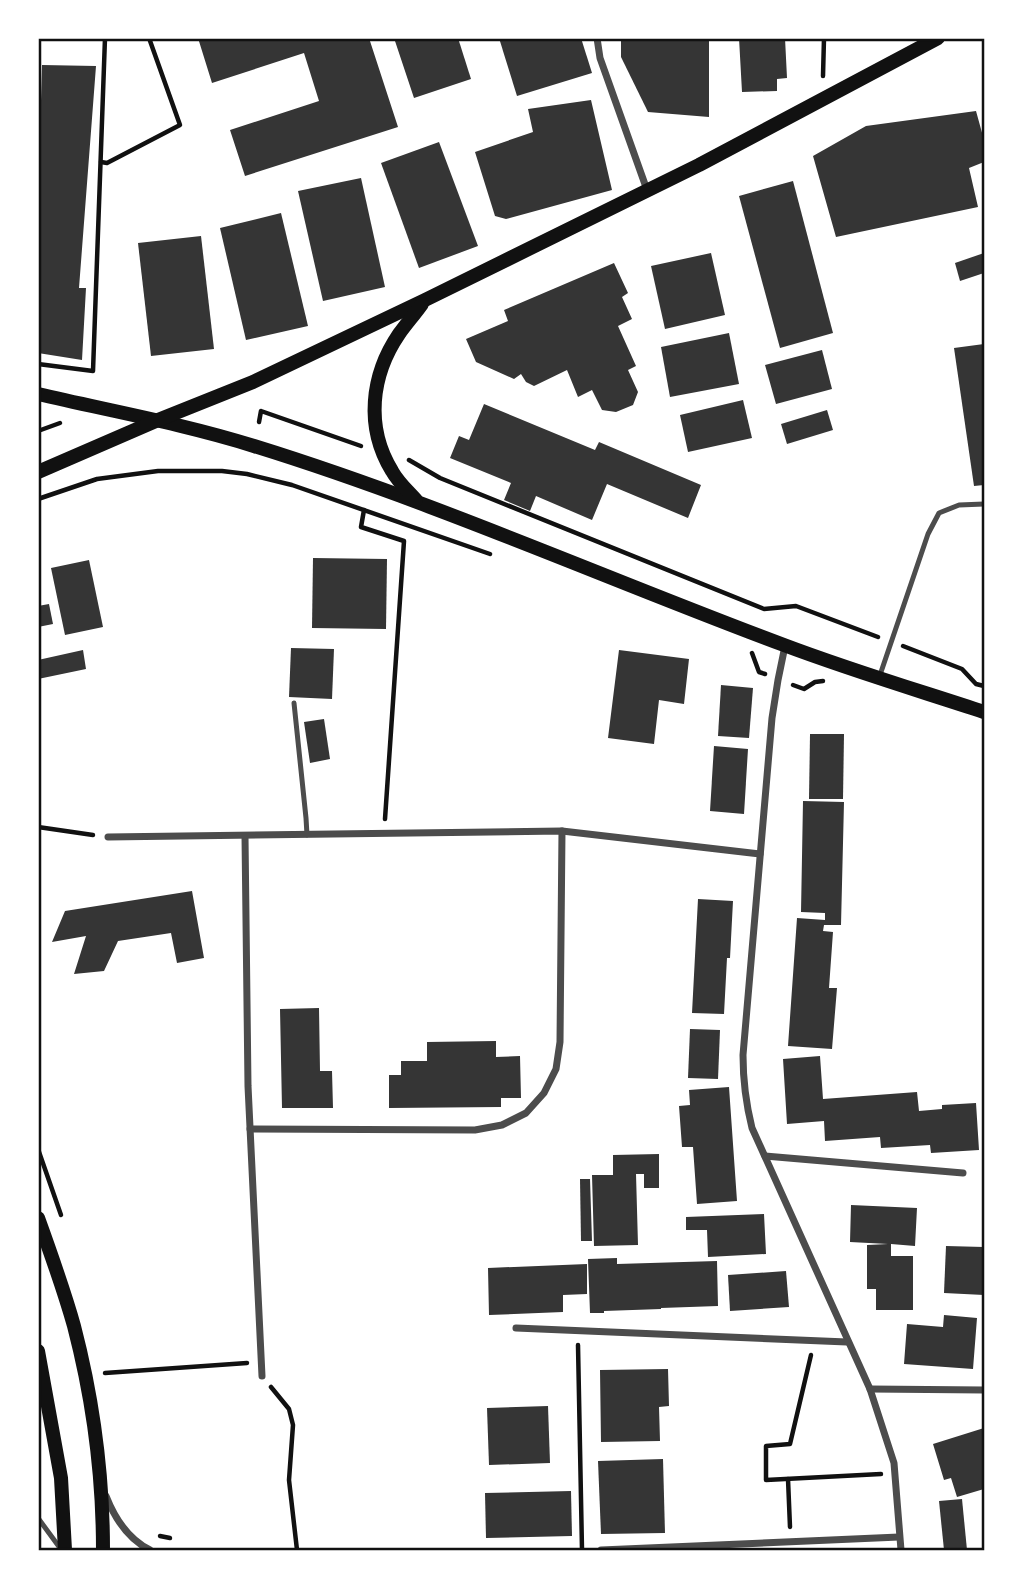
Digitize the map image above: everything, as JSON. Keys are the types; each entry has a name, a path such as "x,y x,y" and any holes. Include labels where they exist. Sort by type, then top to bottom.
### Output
{"main road":[{"path":"38,472 253,382 425,300 648,191 938,38"},
{"path":"417,501 388,464 379,442 373,412 376,390 387,356 398,335 425,300"},
{"path":"38,394 158,420 253,446 417,501 785,646 985,712"},
{"path":"38,1218 74,1326 91,1407 102,1482 103,1550"},
{"path":"38,1351 61,1478 64,1550"}],"street":[{"path":"597,38 600,58 648,191"},
{"path":"785,646 772,718 760,854 743,1077 746,1103 752,1128 870,1389 894,1463 901,1550"},
{"path":"250,1129 475,1130 502,1125 526,1113 544,1093 556,1069 560,1042 562,831"},
{"path":"108,837 562,831 760,854"},
{"path":"245,836 250,1129 262,1376"},
{"path":"765,1156 964,1173"},
{"path":"516,1328 847,1342"},
{"path":"870,1389 985,1390"},
{"path":"102,1482 117,1521 150,1550"},
{"path":"601,1550 899,1537"}],"lane":[{"path":"879,678 928,534 939,513 960,505 985,504"},
{"path":"294,703 307,835"},
{"path":"38,1518 64,1550"}],"path":[{"path":"38,364 93,371 105,38"},
{"path":"101,162 107,163 180,125 149,38"},
{"path":"822,99 824,38"},
{"path":"258,422 261,411 367,448"},
{"path":"38,431 60,423"},
{"path":"402,453 440,478 764,609 796,606 962,668 976,684 985,687"},
{"path":"38,499 97,480 158,471 247,472 502,558"},
{"path":"372,486 360,527 404,541 384,834"},
{"path":"749,648 759,672 778,680 804,689 815,682 828,681"},
{"path":"38,827 108,837"},
{"path":"578,1330 582,1550"},
{"path":"814,1340 790,1444 766,1446 766,1480 894,1473"},
{"path":"105,1373 262,1362"},
{"path":"262,1376 289,1409 293,1425 289,1480 297,1550"},
{"path":"788,1479 791,1542"}],"building":[{"path":"198,38 369,38 398,127 245,176 230,130 319,101 304,53 212,83"},
{"path":"394,38 458,38 471,79 414,98"},
{"path":"499,38 581,38 592,73 517,96"},
{"path":"621,38 709,38 709,117 648,112 621,57"},
{"path":"739,38 785,38 787,78 777,79 777,91 742,92"},
{"path":"42,65 96,66 79,288 86,288 82,360 38,353"},
{"path":"591,100 612,190 506,219 495,216 475,152 533,132 528,109"},
{"path":"976,111 984,140 984,162 969,168 978,207 836,237 813,156 866,126"},
{"path":"439,142 478,246 419,268 381,163"},
{"path":"361,178 385,287 323,301 298,191"},
{"path":"793,181 833,333 780,348 739,196"},
{"path":"281,213 308,326 246,340 220,228"},
{"path":"201,236 214,349 151,356 138,243"},
{"path":"711,253 725,315 665,329 651,266"},
{"path":"984,253 984,273 960,281 955,263"},
{"path":"614,263 628,293 622,297 632,319 618,326 636,366 628,370 638,392 633,405 616,412 602,410 592,390 578,397 567,370 534,386 526,382 521,374 514,379 476,362 466,339 508,321 504,310"},
{"path":"729,333 739,384 670,397 661,347"},
{"path":"984,344 984,485 974,486 954,348"},
{"path":"822,350 832,389 776,404 765,365"},
{"path":"743,400 752,438 688,452 680,415"},
{"path":"484,404 595,450 599,442 701,485 688,518 607,484 592,520 536,496 530,511 504,500 511,483 450,458 459,436 469,440"},
{"path":"827,410 833,430 787,444 781,424"},
{"path":"313,558 387,559 386,629 312,628"},
{"path":"89,560 103,627 65,635 51,568"},
{"path":"49,604 53,624 38,627 38,606"},
{"path":"291,648 334,649 332,699 289,697"},
{"path":"83,650 86,669 38,679 38,660"},
{"path":"619,650 689,659 684,704 659,700 654,744 608,738"},
{"path":"721,685 753,688 749,738 718,736"},
{"path":"324,719 330,759 310,763 304,722"},
{"path":"810,734 844,734 843,799 809,799"},
{"path":"714,746 748,749 744,814 710,811"},
{"path":"803,801 844,802 841,925 824,925 823,931 833,932 829,988 837,988 832,1049 788,1046 797,918 825,920 825,913 801,912"},
{"path":"192,891 204,958 177,963 171,933 118,941 104,971 74,974 86,936 52,942 65,911"},
{"path":"698,899 733,901 724,1014 692,1013"},
{"path":"319,1008 320,1071 332,1071 333,1108 282,1108 280,1009"},
{"path":"690,1029 720,1030 718,1079 688,1078"},
{"path":"496,1041 496,1057 520,1056 521,1098 501,1098 501,1107 389,1108 389,1075 401,1075 401,1061 427,1061 427,1042"},
{"path":"820,1056 823,1099 917,1092 919,1111 942,1109 942,1105 976,1103 979,1150 931,1153 930,1145 881,1148 880,1137 825,1141 824,1121 787,1124 783,1059"},
{"path":"729,1087 737,1201 697,1204 693,1147 682,1147 679,1106 690,1105 689,1090"},
{"path":"659,1154 659,1188 644,1188 644,1174 636,1174 638,1245 594,1246 592,1175 613,1175 613,1155"},
{"path":"580,1179 590,1179 592,1241 581,1241"},
{"path":"851,1205 917,1208 915,1246 891,1244 891,1256 913,1256 913,1310 876,1310 876,1289 867,1289 867,1245 888,1244 850,1242"},
{"path":"764,1214 766,1254 708,1257 707,1230 686,1230 686,1217"},
{"path":"946,1246 984,1247 984,1295 944,1293"},
{"path":"617,1258 617,1264 717,1261 718,1306 590,1313 588,1259"},
{"path":"587,1264 587,1294 563,1295 563,1312 489,1315 488,1268"},
{"path":"786,1271 789,1307 730,1311 728,1275"},
{"path":"944,1315 977,1318 973,1369 904,1364 907,1324 943,1327"},
{"path":"668,1369 669,1406 659,1407 660,1441 601,1442 600,1370"},
{"path":"548,1406 550,1463 489,1465 487,1408"},
{"path":"984,1428 984,1489 957,1497 951,1478 944,1480 933,1444"},
{"path":"663,1459 665,1533 601,1534 598,1461"},
{"path":"571,1491 572,1536 486,1538 485,1493"},
{"path":"962,1499 967,1550 944,1550 939,1501"}]}
